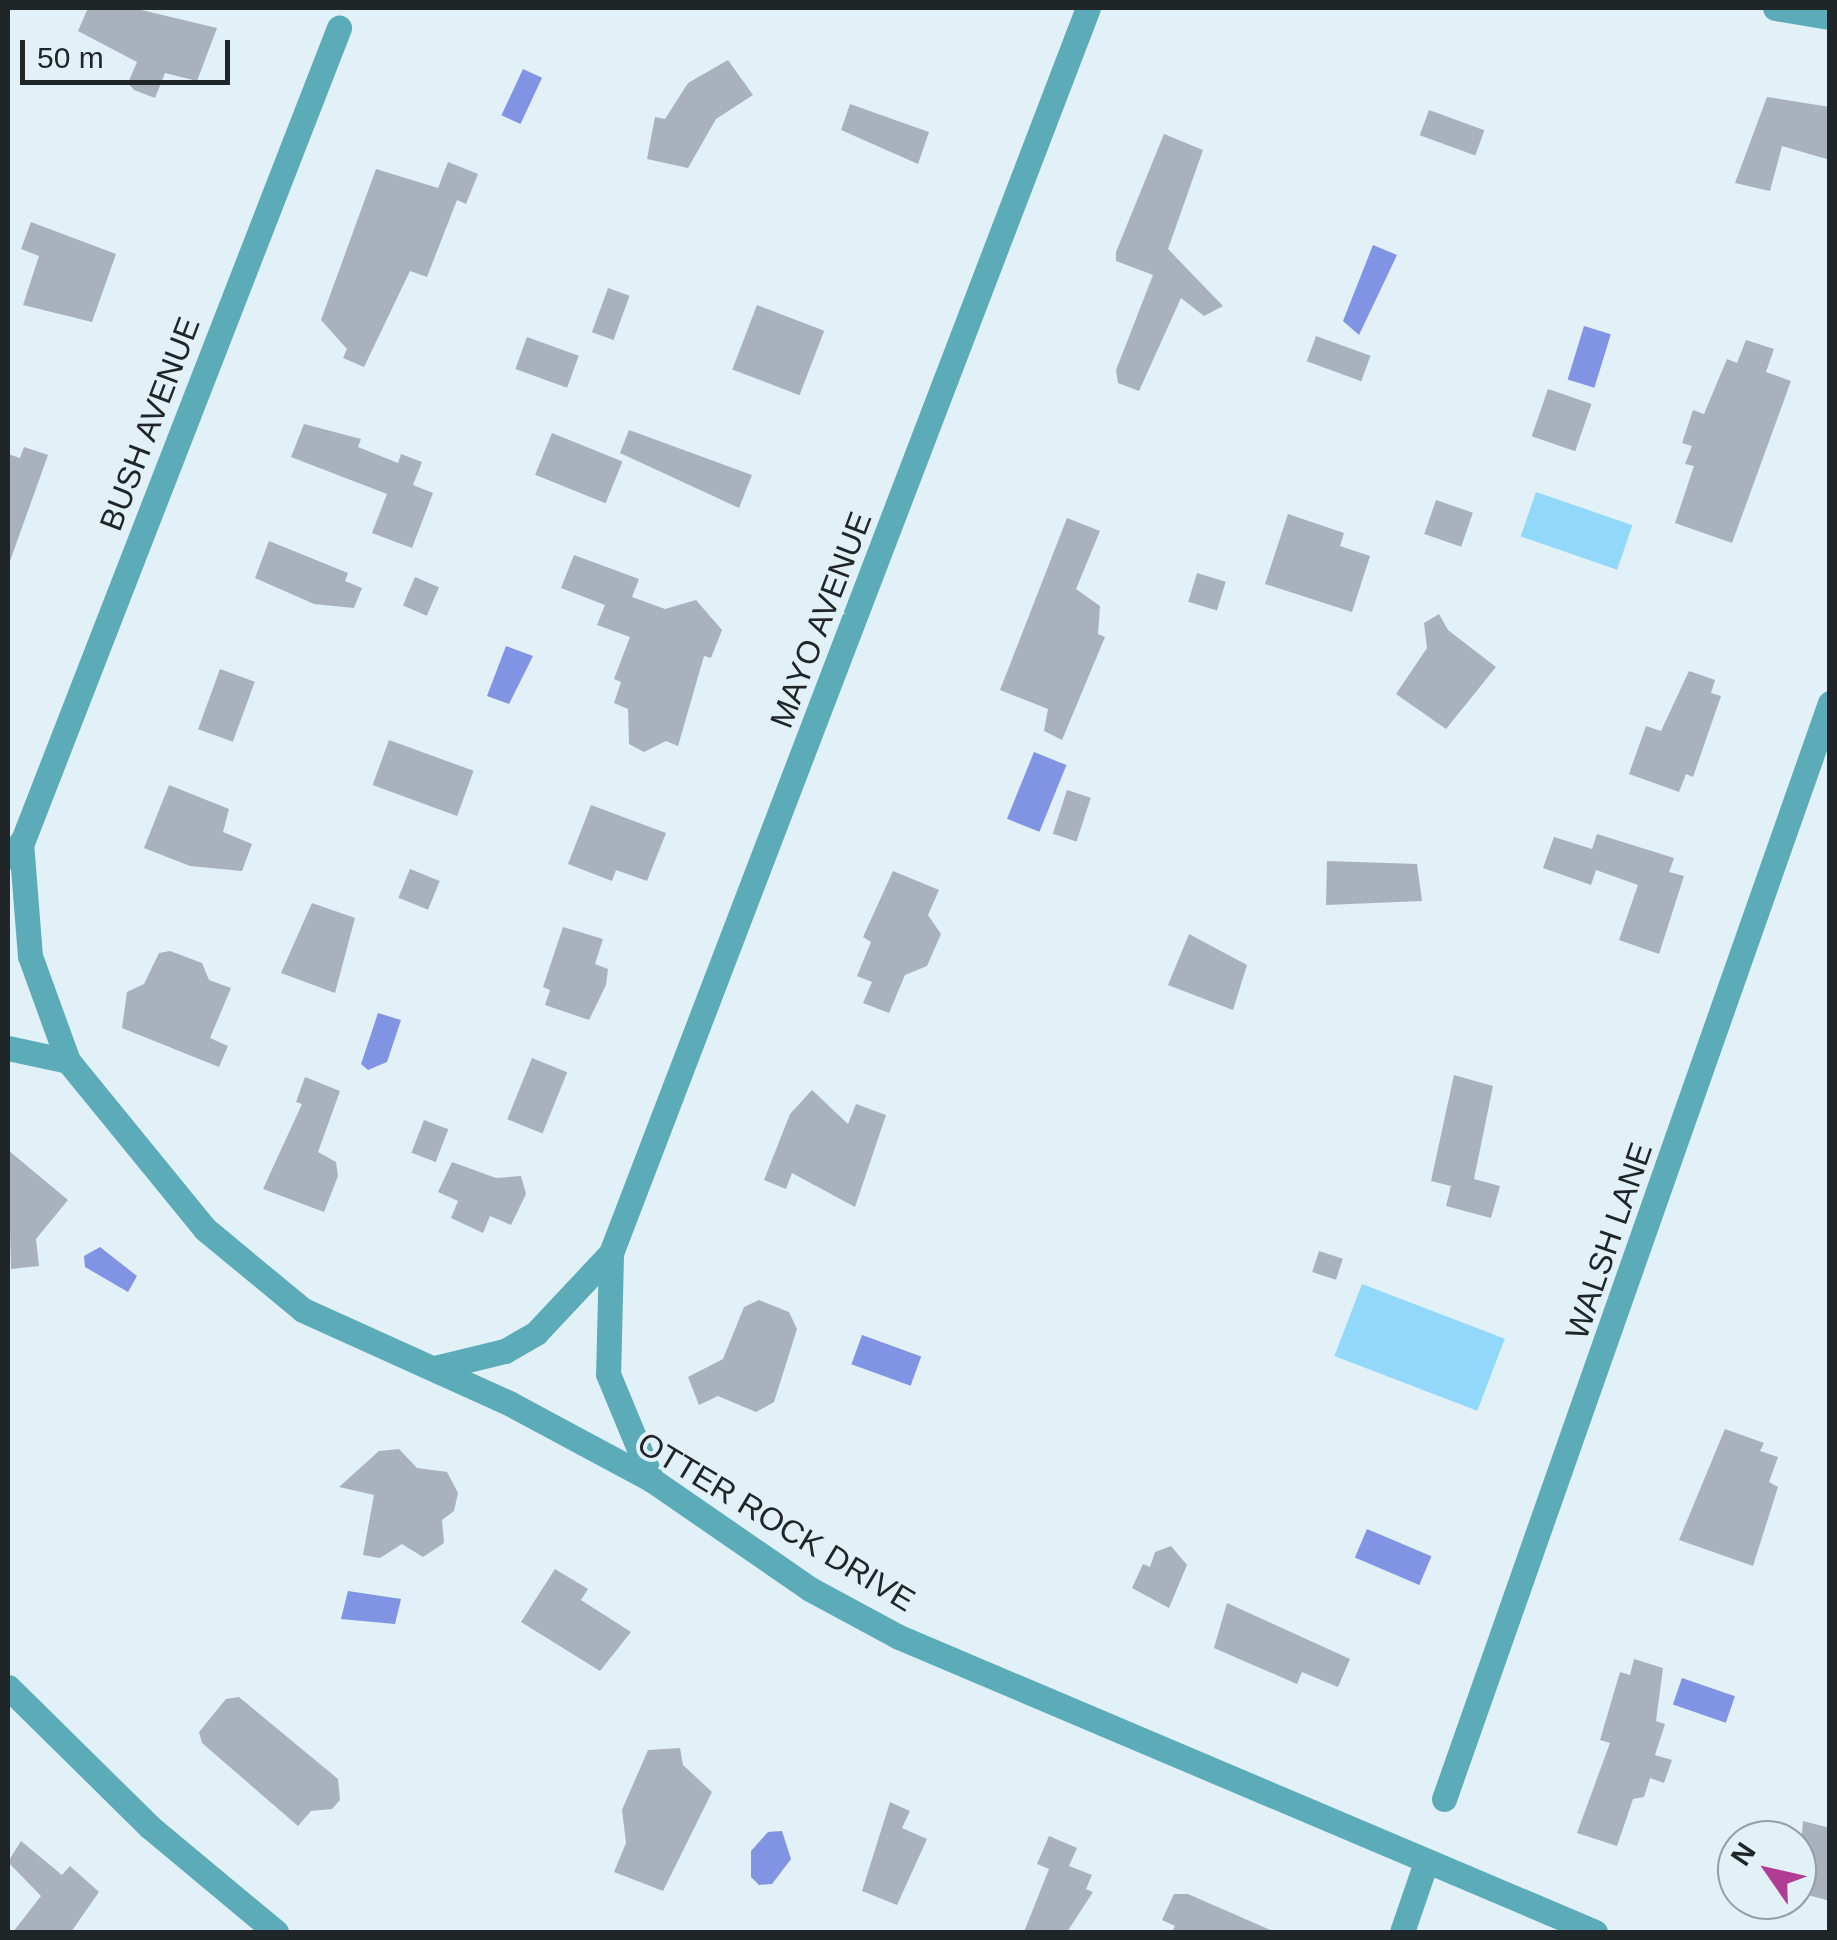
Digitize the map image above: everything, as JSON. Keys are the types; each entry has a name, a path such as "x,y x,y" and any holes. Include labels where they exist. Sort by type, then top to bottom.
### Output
{"street":[{"name":"MAYO AVENUE","path":"652,1480 608,1374 611,1253 1088,8"},
{"path":"1776,8 1830,17"},
{"name":"BUSH AVENUE","path":"8,882 339,28"},
{"name":"WALSH LANE","path":"1444,1799 1830,703"},
{"name":"OTTER ROCK DRIVE","path":"21,842 30,956 68,1061 205,1229 251,1273 364,1342 435,1368 652,1480 810,1589 899,1637 1595,1932"},
{"path":"8,1048 68,1061"},
{"name":"MAYO AVENUE","path":"435,1368 505,1351 536,1333 611,1253"},
{"path":"8,1686 150,1827 276,1932"},
{"path":"1402,1932 1426,1862"}],"shaded area":[{"path":"523,69 542,78 520,124 501,115"},
{"path":"1373,245 1397,255 1359,335 1343,321"},
{"path":"1584,326 1611,334 1594,388 1568,380"},
{"path":"1536,492 1632,525 1617,570 1521,536"},
{"path":"506,646 533,656 509,704 487,696"},
{"path":"1034,752 1066,765 1039,832 1007,819"},
{"path":"378,1013 401,1020 387,1062 368,1070 361,1064"},
{"path":"100,1247 137,1276 128,1292 85,1267 84,1256"},
{"path":"1362,1284 1505,1339 1477,1411 1334,1356"},
{"path":"862,1335 921,1357 911,1386 851,1364"},
{"path":"1367,1529 1431,1556 1419,1585 1355,1558"},
{"path":"348,1591 401,1599 395,1624 341,1619"},
{"path":"1682,1678 1735,1696 1726,1723 1673,1704"},
{"path":"782,1831 791,1859 772,1884 759,1885 751,1877 751,1851 768,1832"}],"building":[{"path":"88,8 133,8 217,28 197,81 165,73 155,98 134,90 128,83 137,62 78,31"},
{"path":"728,60 753,95 716,119 688,168 647,159 655,117 665,119 688,83"},
{"path":"1767,97 1830,107 1830,160 1782,146 1770,191 1735,183"},
{"path":"850,104 929,132 918,164 841,130"},
{"path":"1429,110 1484,130 1475,156 1420,135"},
{"path":"1164,134 1203,150 1168,249 1223,306 1204,316 1181,298 1139,391 1118,383 1116,370 1153,275 1116,261 1116,252"},
{"path":"448,162 478,174 466,204 457,200 427,277 410,271 364,367 343,358 347,349 321,320 376,169 438,188"},
{"path":"31,222 116,254 92,322 23,305 39,256 21,249"},
{"path":"608,288 630,296 614,340 592,332"},
{"path":"757,305 824,331 799,395 732,369"},
{"path":"1316,336 1371,356 1361,381 1307,361"},
{"path":"527,337 579,356 567,388 515,369"},
{"path":"1746,340 1774,349 1766,372 1791,381 1732,543 1675,523 1694,466 1685,464 1692,446 1682,443 1693,410 1704,414 1727,359 1737,363"},
{"path":"1548,389 1591,404 1575,451 1532,436"},
{"path":"304,424 361,439 358,447 398,463 401,454 422,462 413,485 433,493 412,548 372,533 387,494 291,457"},
{"path":"629,430 752,475 739,508 620,453"},
{"path":"552,433 622,461 606,503 535,475"},
{"path":"24,447 48,455 10,561 8,454 20,458"},
{"path":"1436,500 1473,513 1461,547 1424,534"},
{"path":"1288,514 1344,533 1340,546 1370,556 1352,612 1265,584"},
{"path":"1067,518 1100,531 1076,589 1100,606 1098,634 1105,637 1062,740 1044,731 1048,709 1000,690"},
{"path":"269,541 348,573 345,581 362,588 354,608 314,604 255,578"},
{"path":"574,555 639,579 632,597 665,609 696,600 722,630 711,658 704,656 678,746 666,741 644,752 629,744 628,709 614,703 621,682 614,679 630,637 597,625 605,605 561,588"},
{"path":"1197,573 1226,582 1217,610 1188,602"},
{"path":"415,577 439,587 427,616 403,606"},
{"path":"1439,614 1448,630 1496,667 1446,729 1396,694 1427,648 1424,623"},
{"path":"220,669 255,682 233,742 198,729"},
{"path":"1689,671 1715,680 1711,693 1721,696 1693,777 1686,774 1679,792 1629,774 1646,726 1661,731"},
{"path":"389,740 474,771 457,816 373,785"},
{"path":"169,785 229,809 223,832 252,844 242,871 190,866 144,848"},
{"path":"1067,790 1091,798 1077,841 1053,834"},
{"path":"591,805 666,833 647,881 616,870 612,881 568,864"},
{"path":"1597,834 1674,858 1669,872 1684,876 1659,954 1619,940 1638,885 1596,870 1591,885 1543,868 1554,837 1592,849"},
{"path":"1327,861 1417,864 1422,901 1326,905"},
{"path":"410,869 440,881 428,910 398,898"},
{"path":"893,871 939,890 928,915 941,934 927,966 905,975 889,1013 863,1003 872,982 857,976 871,942 863,937"},
{"path":"312,903 355,918 335,993 281,973"},
{"path":"563,927 603,939 595,964 608,969 606,985 589,1020 545,1005 550,990 543,987"},
{"path":"1189,934 1247,965 1233,1010 1168,985"},
{"path":"170,951 202,963 209,980 231,988 210,1038 228,1046 219,1067 122,1028 127,992 144,984 159,953"},
{"path":"532,1058 567,1072 543,1133 507,1119"},
{"path":"1454,1075 1493,1086 1474,1179 1500,1186 1491,1218 1446,1206 1451,1186 1431,1181"},
{"path":"305,1077 340,1091 318,1152 336,1162 338,1176 324,1212 263,1189 302,1104 296,1102"},
{"path":"812,1090 848,1124 856,1104 886,1115 855,1207 792,1173 786,1189 764,1180 790,1114"},
{"path":"424,1120 448,1129 436,1162 411,1153"},
{"path":"8,1150 68,1200 36,1239 39,1266 11,1269"},
{"path":"452,1162 496,1178 521,1176 526,1194 511,1225 490,1216 483,1233 451,1218 458,1201 438,1192"},
{"path":"1319,1251 1343,1259 1336,1280 1312,1272"},
{"path":"759,1300 789,1312 797,1329 774,1402 756,1412 718,1396 699,1405 688,1377 723,1359 744,1307"},
{"path":"1725,1429 1764,1443 1760,1451 1778,1457 1769,1482 1778,1487 1753,1566 1679,1540"},
{"path":"399,1449 417,1468 447,1472 458,1493 454,1511 442,1520 444,1543 423,1557 402,1544 380,1558 363,1555 374,1495 339,1487 379,1451"},
{"path":"1171,1546 1187,1565 1169,1608 1132,1588 1143,1564 1150,1567 1155,1552"},
{"path":"555,1569 588,1589 581,1600 631,1632 600,1671 521,1622"},
{"path":"1227,1603 1350,1659 1338,1687 1302,1672 1297,1684 1214,1648"},
{"path":"1634,1659 1663,1668 1656,1721 1665,1724 1655,1755 1672,1760 1664,1783 1650,1778 1644,1797 1633,1799 1617,1846 1577,1833 1610,1743 1600,1740 1620,1672 1630,1675"},
{"path":"239,1697 338,1779 340,1800 332,1809 311,1811 298,1826 202,1743 199,1732 226,1699"},
{"path":"680,1748 683,1765 712,1792 663,1891 614,1872 626,1843 622,1810 648,1750"},
{"path":"890,1802 910,1811 902,1828 927,1839 897,1905 862,1891"},
{"path":"1817,1825 1830,1828 1830,1901 1817,1897"},
{"path":"1049,1836 1077,1848 1069,1866 1092,1875 1086,1889 1093,1892 1067,1932 1024,1932 1049,1869 1037,1864"},
{"path":"21,1841 62,1875 70,1866 99,1892 71,1932 13,1932 41,1896 8,1862"},
{"path":"1174,1894 1188,1894 1275,1932 1172,1932 1175,1926 1162,1920"}]}
